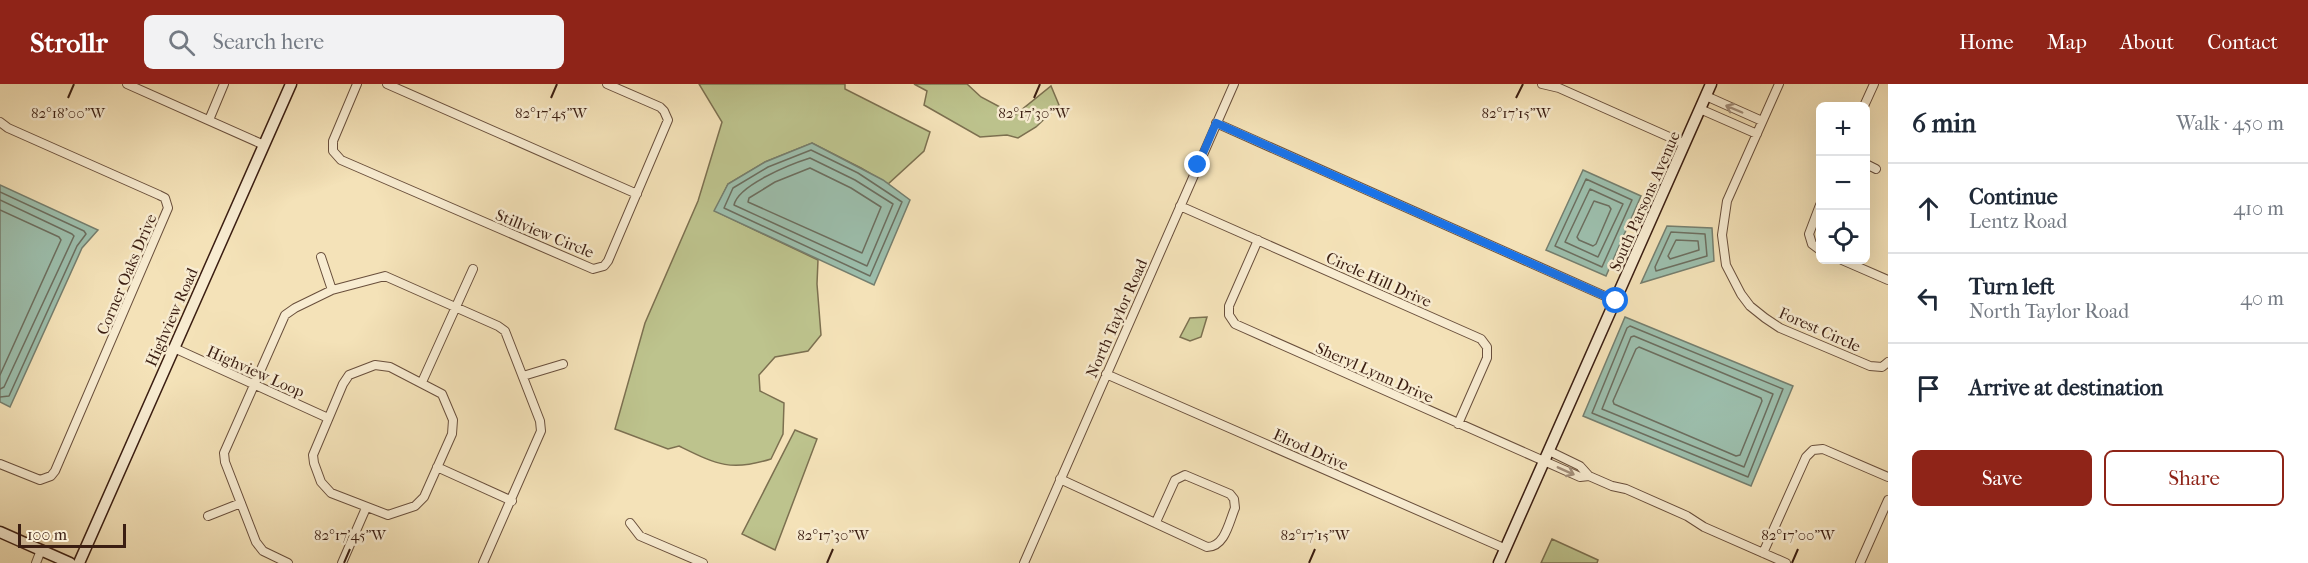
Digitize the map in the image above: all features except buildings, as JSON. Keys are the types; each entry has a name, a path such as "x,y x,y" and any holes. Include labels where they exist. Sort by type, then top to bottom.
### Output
{"street":[{"path":"127,84 264,145"},
{"path":"208,120 224,84"},
{"name":"Highview Road","path":"79,563 291,84"},
{"name":"Stillview Circle","path":"357,84 333,141 333,151 341,160 587,268 599,268 608,261 667,125 667,115 660,107 607,84"},
{"path":"387,84 637,194"},
{"name":"North Taylor Road","path":"1024,563 1234,84"},
{"path":"1542,84 1559,88 1685,144"},
{"name":"South Parsons Avenue","path":"1499,563 1711,84"},
{"name":"Forest Circle","path":"1779,84 1727,201 1723,219 1723,250 1732,279 1750,306 1780,328 1870,366 1882,367 1888,362"},
{"path":"1866,102 1874,84"},
{"path":"1706,96 1762,121"},
{"path":"1700,110 1757,134"},
{"name":"Corner Oaks Drive","path":"0,122 8,128 165,198 168,208 55,471 51,476 40,480 0,465"},
{"path":"1216,123 1616,301"},
{"path":"1870,167 1876,169"},
{"name":"Circle Hill Drive","path":"1180,206 1485,343 1487,358 1458,424"},
{"path":"1816,217 1809,234 1812,244 1816,246"},
{"name":"Sheryl Lynn Drive","path":"1258,240 1229,306 1229,315 1235,324 1458,424 1580,466 1589,476 1612,486 1626,489 1786,563"},
{"path":"321,257 332,290"},
{"path":"1851,264 1888,280"},
{"path":"422,382 472,269"},
{"path":"288,563 263,551 256,542 225,462 224,453 285,315 332,290 385,276 505,331 540,421 542,431 483,563"},
{"name":"Highview Loop","path":"174,348 328,418"},
{"path":"523,376 564,364"},
{"path":"375,365 390,367 422,382 442,394 453,420 452,434 424,497 416,506 388,515 331,493 321,482 313,454 343,384 350,375 375,365"},
{"name":"Elrod Drive","path":"1106,374 1506,549"},
{"path":"1763,553 1806,457 1813,450 1823,449 1888,477"},
{"path":"437,467 512,501"},
{"path":"1060,479 1207,547 1213,547 1220,542 1235,508 1235,502 1230,494 1185,475 1176,480 1156,522"},
{"path":"1860,563 1888,500"},
{"path":"208,516 241,503"},
{"path":"342,563 366,508"},
{"path":"630,523 640,536 703,563"},
{"path":"0,532 70,563"},
{"path":"36,563 41,550"}],"green space":[{"path":"699,84 845,84 845,89 930,132 924,151 888,184 812,143 765,162 728,184 715,211 818,260 817,284 821,335 808,351 775,357 759,375 760,391 784,403 783,434 771,459 745,465 724,464 679,446 668,449 615,429 645,323 698,201 722,122"},
{"path":"914,84 967,84 981,97 1015,115 1051,86 1059,105 1036,127 1018,138 1007,135 980,137 924,105 927,91"},
{"path":"1207,317 1201,337 1190,341 1180,337 1190,318"},
{"path":"795,430 817,439 775,550 742,534"},
{"path":"1552,539 1598,560 1597,563 1541,563"}],"water":[{"path":"812,143 883,180 910,200 874,285 714,211 728,184 765,162"},
{"path":"1583,170 1641,196 1606,276 1546,250"},
{"path":"0,185 98,230 82,248 10,407 0,402"},
{"path":"1667,226 1712,228 1714,261 1641,283"},
{"path":"1625,317 1793,386 1751,486 1583,416"}],"route":[{"path":"1198,165 1216,123 1616,301"}]}
